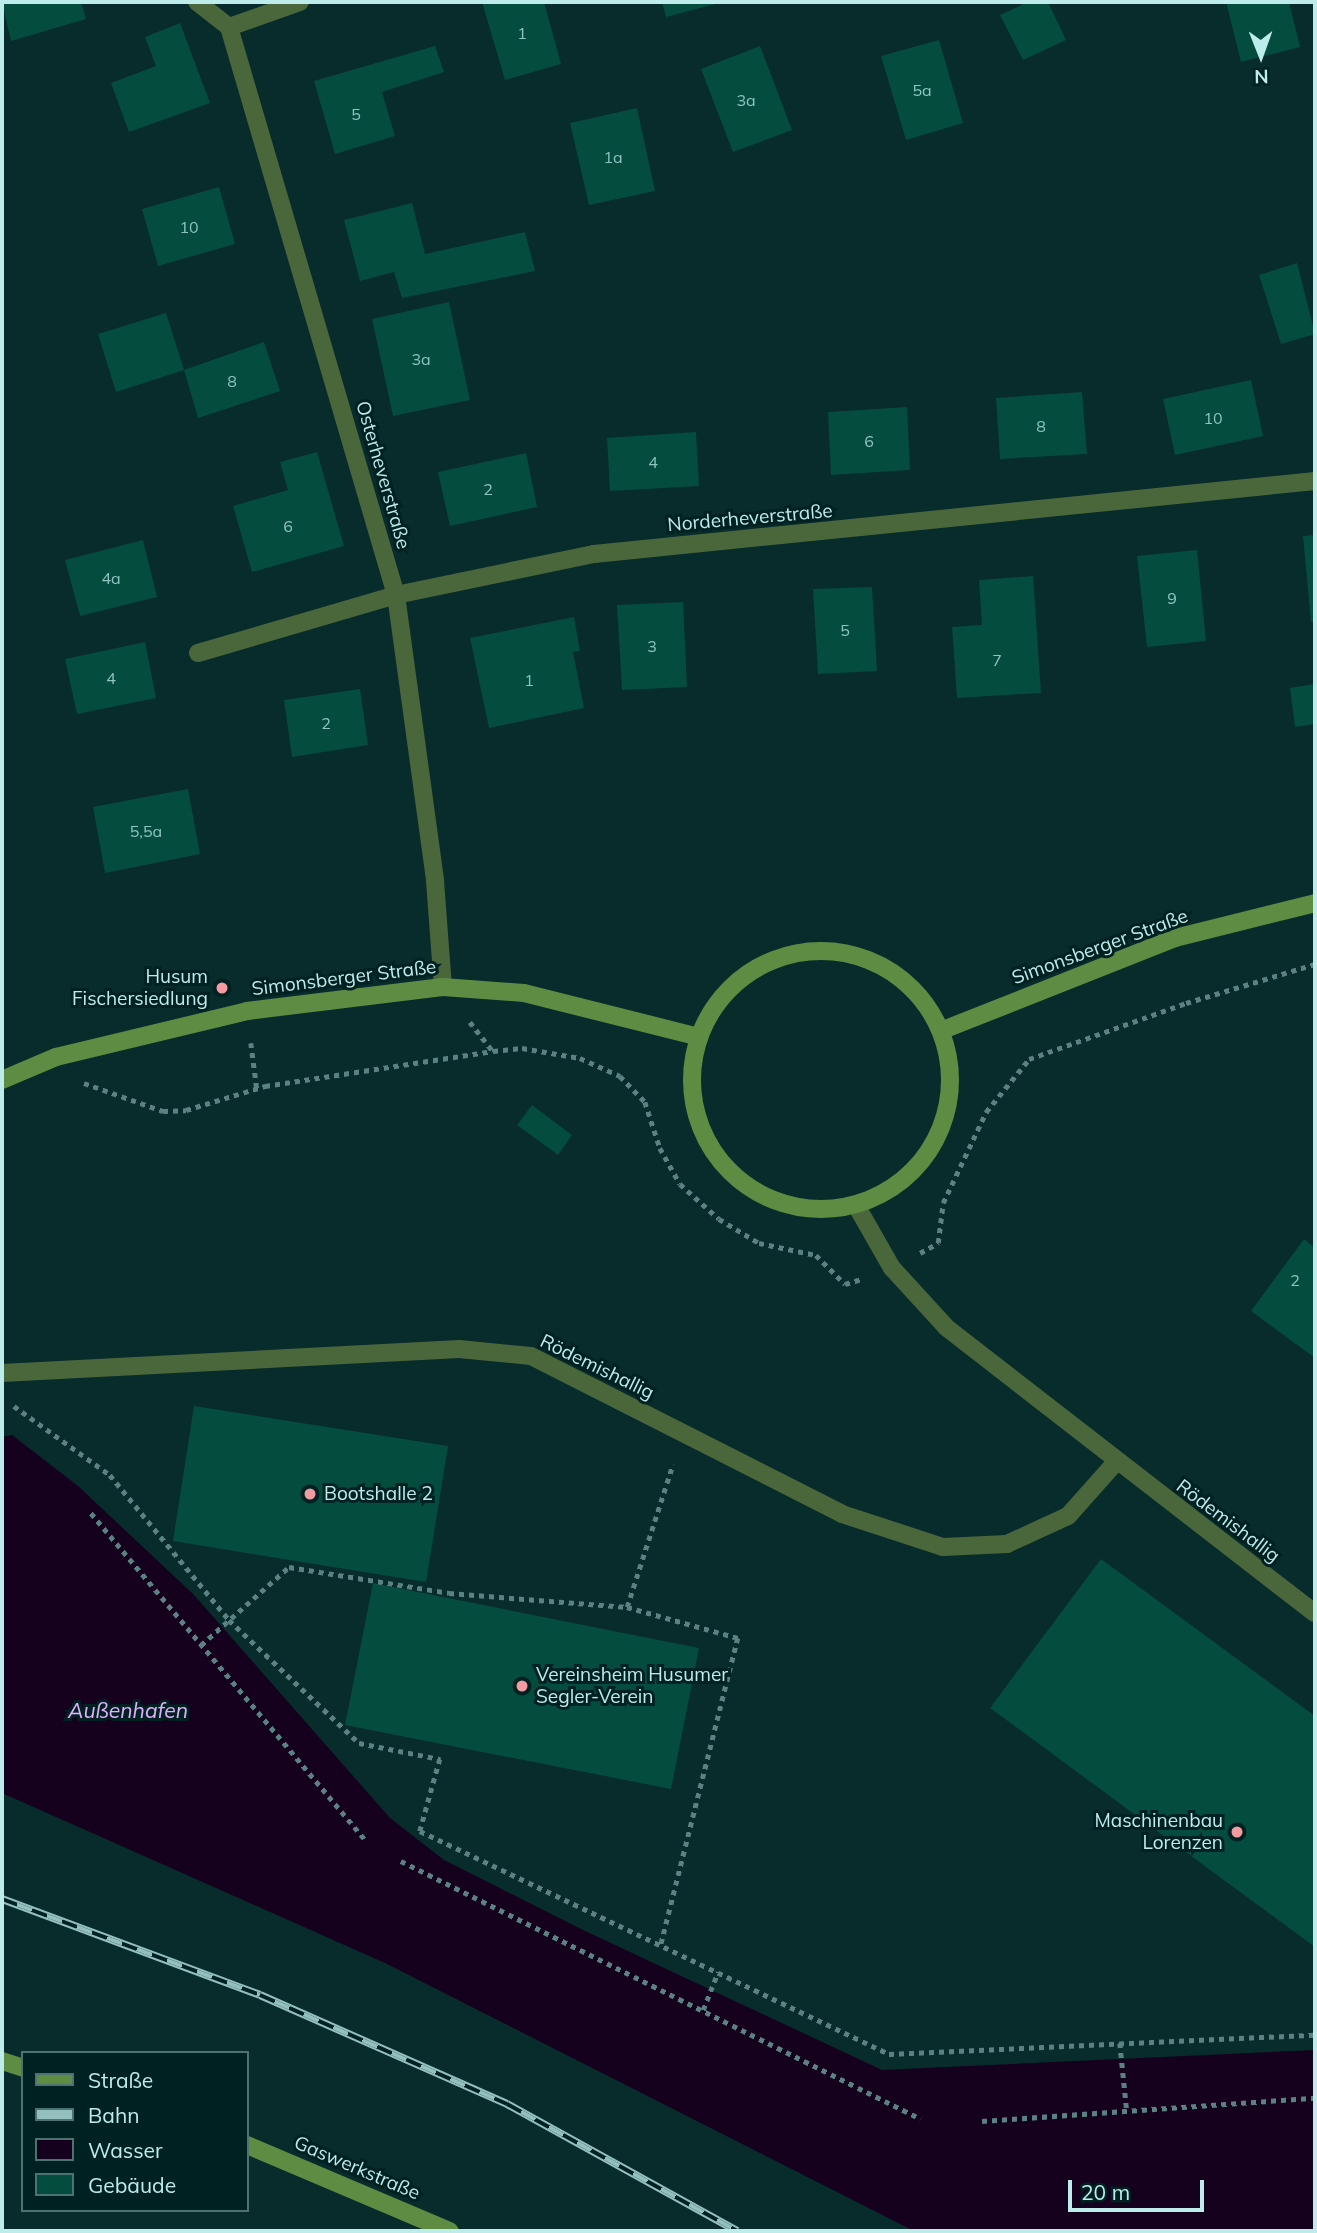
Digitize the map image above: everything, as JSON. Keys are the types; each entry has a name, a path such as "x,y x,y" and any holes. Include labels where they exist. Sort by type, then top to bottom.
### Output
{"main road":[{"name":"Simonsberger Straße","path":"943,1030 1175,938 1315,903"},
{"path":"810,950 857,955 900,977 943,1030 949,1056 949,1105 931,1149 899,1184 856,1205 808,1209 763,1196 724,1167 700,1126 691,1079 695,1037 726,992 764,963 810,950"},
{"name":"Simonsberger Straße","path":"2,1080 57,1057 247,1011 443,987 469,986 536,996 695,1037"},
{"path":"2,2061 21,2067"},
{"name":"Gaswerkstraße","path":"248,2146 449,2231"}],"street":[{"path":"197,2 229,27 300,2"},
{"name":"Osterheverstraße","path":"229,27 396,595 435,881 443,987"},
{"name":"Norderheverstraße","path":"198,653 396,595 594,554 1315,481"},
{"name":"Rödemishallig","path":"856,1205 892,1268 947,1328 1116,1462 1315,1613"},
{"name":"Rödemishallig","path":"2,1373 459,1349 531,1356 842,1514 943,1547 1007,1544 1068,1516 1116,1462"}],"path":[{"path":"57,1057 90,1088 163,1111 186,1110 257,1089 493,1051 522,1048 580,1058 620,1076 645,1102 660,1148 680,1184 719,1219 759,1243 816,1255 845,1284 892,1268 938,1243 943,1203 986,1112 1029,1059 1186,1003 1315,964"},
{"path":"247,1011 257,1089"},
{"path":"2,1397 110,1475 229,1620 359,1743 440,1759 420,1831 889,2054 1315,2035"},
{"path":"627,1607 683,1433"},
{"path":"91,1513 365,1840"},
{"path":"201,1645 289,1567 449,1593 627,1607 738,1638 661,1944"},
{"path":"401,1861 921,2119"},
{"path":"703,2010 719,1972"},
{"path":"1120,2043 1127,2112"},
{"path":"982,2121 1315,2098"}],"water":[{"name":"Außenhafen","path":"12,1435 78,1486 194,1595 390,1818 444,1860 583,1930 882,2070 1315,2050 1315,2231 914,2231 385,1963 2,1793 2,1437"}],"building":[{"path":"2,2 81,2 86,19 11,41"},
{"path":"482,2 544,2 561,64 505,80"},
{"path":"662,2 719,2 719,3 666,17"},
{"path":"1028,2 1048,2 1066,40 1023,60 1000,15"},
{"path":"1226,2 1289,2 1300,47 1241,62"},
{"path":"180,23 210,103 129,132 111,83 156,66 145,37"},
{"path":"939,40 963,123 906,140 881,56"},
{"path":"435,46 444,72 382,92 395,136 335,154 314,81"},
{"path":"760,46 792,130 733,152 701,69"},
{"path":"637,108 655,191 589,205 570,123"},
{"path":"219,187 235,244 158,266 142,209"},
{"path":"412,203 425,254 525,232 535,271 402,298 394,272 360,281 344,220"},
{"path":"1297,263 1315,334 1281,344 1259,275"},
{"path":"449,302 470,400 393,416 372,319"},
{"path":"166,313 184,370 116,392 98,334"},
{"path":"264,342 280,391 198,418 184,370"},
{"path":"1251,380 1263,436 1175,455 1163,399"},
{"path":"1082,392 1087,454 1000,459 996,398"},
{"path":"907,407 910,470 831,475 828,412"},
{"path":"696,432 699,486 610,491 607,438"},
{"path":"317,452 344,546 252,572 233,506 288,490 280,462"},
{"path":"526,453 537,507 450,526 438,472"},
{"path":"1315,535 1315,622 1311,622 1303,536"},
{"path":"143,540 157,597 80,616 65,560"},
{"path":"1197,550 1206,641 1147,647 1137,556"},
{"path":"1033,576 1041,693 957,698 952,627 982,625 979,580"},
{"path":"872,587 877,671 818,674 813,589"},
{"path":"683,602 687,687 622,690 617,605"},
{"path":"574,617 580,651 573,652 584,708 489,728 470,638"},
{"path":"145,642 156,698 77,714 65,659"},
{"path":"1315,684 1315,724 1295,727 1290,688"},
{"path":"360,689 368,745 292,757 284,700"},
{"path":"188,789 200,854 105,873 93,807"},
{"path":"532,1105 572,1135 558,1155 517,1125"},
{"path":"1304,1239 1315,1248 1315,1358 1251,1311"},
{"name":"Bootshalle 2","path":"194,1406 448,1446 426,1582 173,1541"},
{"name":"Maschinenbau Lorenzen","path":"1101,1559 1315,1716 1315,1947 990,1708"},
{"name":"Vereinsheim Husumer Segler-Verein","path":"373,1583 699,1648 671,1789 345,1725"}],"railway":[{"path":"2,1899 260,1995 507,2104 737,2231"}],"place":[{"name":"Husum Fischersiedlung","path":"222,988"},
{"name":"Bootshalle 2","path":"310,1494"},
{"name":"Vereinsheim Husumer Segler-Verein","path":"522,1686"},
{"name":"Maschinenbau Lorenzen","path":"1237,1832"}]}
